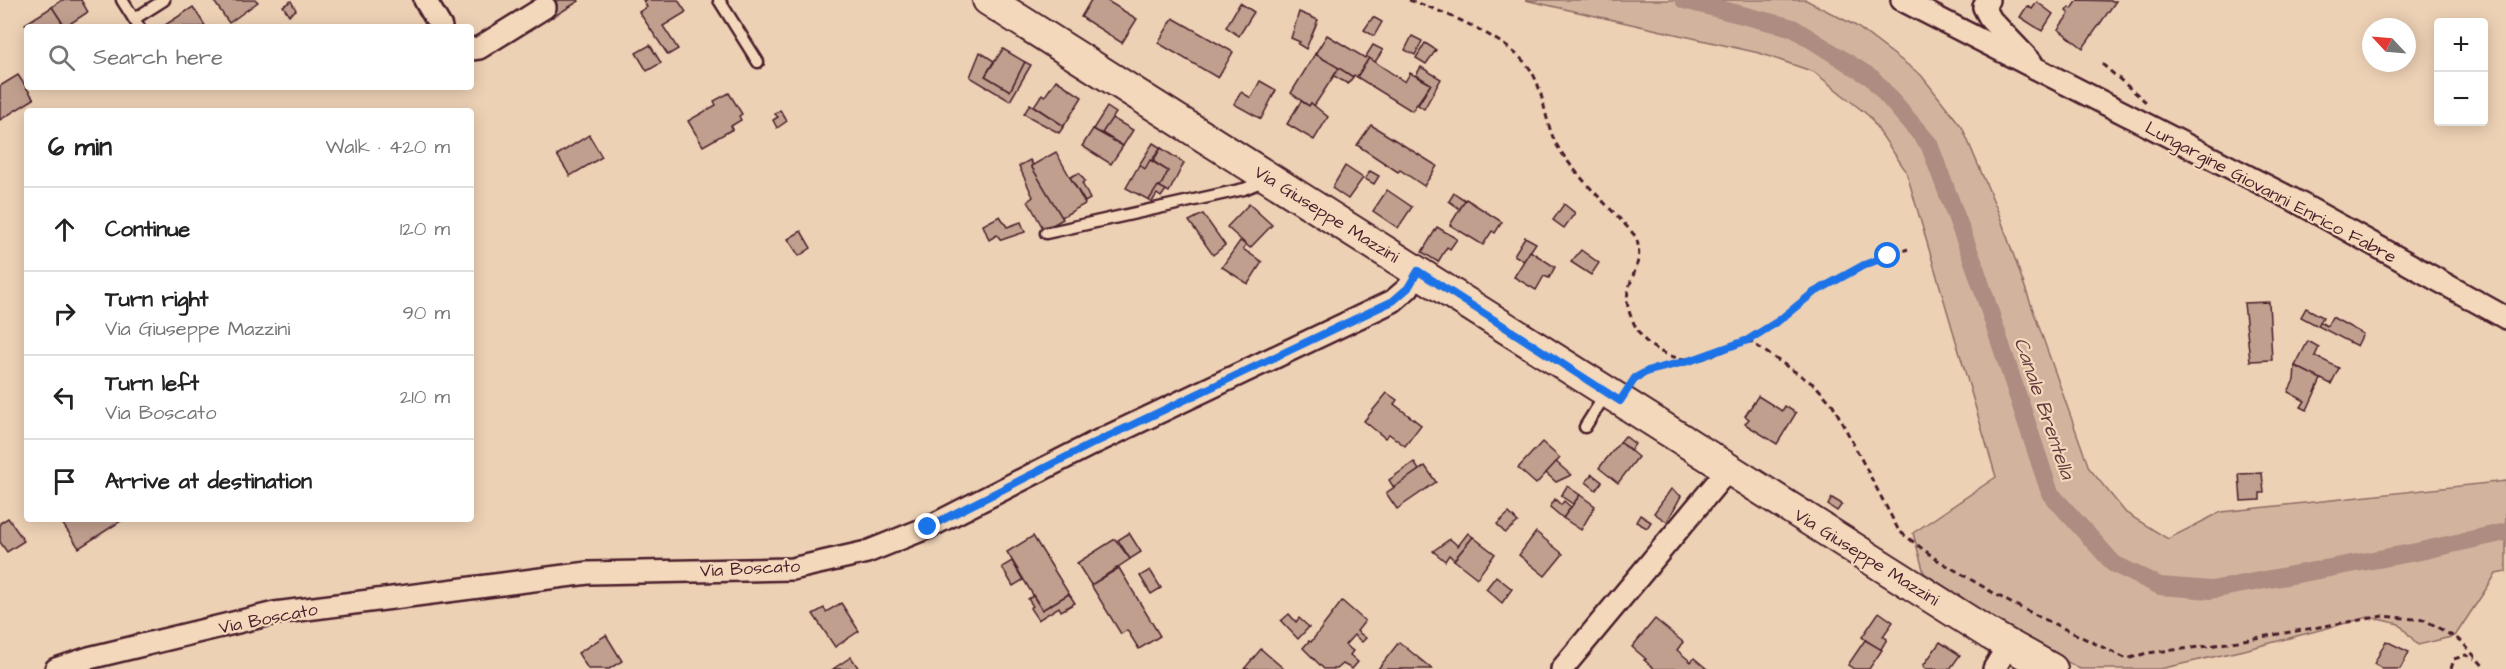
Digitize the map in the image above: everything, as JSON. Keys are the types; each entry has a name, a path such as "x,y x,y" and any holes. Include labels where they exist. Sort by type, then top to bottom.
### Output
{"main road":[{"name":"Via Giuseppe Mazzini","path":"988,0 1614,396 1725,468 2001,657 2052,669"}],"street":[{"path":"425,0 439,24"},
{"name":"Lungargine Giovanni Enrico Fabre","path":"1902,0 2292,199 2506,318"},
{"name":"Lungargine Giovanni Enrico Fabre","path":"1988,0 1984,7 1991,20 2020,48 2035,69"},
{"path":"474,49 545,7"},
{"name":"Via Boscato","path":"56,669 89,658 275,613 588,573 792,569 867,552 928,527 1090,445 1393,301 1408,288 1418,271"},
{"path":"1562,669 1715,484 1725,468"}],"lane":[{"path":"122,0 137,23 164,0"},
{"path":"719,0 758,62"},
{"path":"1046,233 1244,189 1256,184 1263,173"},
{"path":"1585,427 1614,396"}],"path":[{"path":"1409,0 1461,21 1512,50 1525,61 1541,94 1557,146 1581,177 1636,237 1640,249 1640,260 1627,299 1637,330 1648,345 1658,351 1692,360"},
{"path":"1614,396 1635,378 1648,371 1692,360 1748,340 1777,322 1813,293 1864,265 1908,249"},
{"path":"1748,340 1816,386 1833,405 1899,531 1936,560 2008,602 2127,659 2147,653 2209,646 2383,616 2425,620 2461,641 2486,669"},
{"path":"2451,669 2454,659 2466,655 2476,660"}],"shaded area":[{"path":"1525,0 1806,0 1856,26 1921,75 1962,127 1999,214 2089,468 2126,513 2168,539 2221,512 2506,481 2506,572 2496,574 2455,636 2418,645 2399,624 2369,617 2248,649 2160,669 2080,669 2016,633 1924,573 1913,533 1996,477 1906,171 1869,116 1814,72 1759,53"}],"building":[{"path":"62,0 81,0 88,12 70,24 63,24 52,7"},
{"path":"213,0 256,0 258,2 229,23"},
{"path":"558,0 579,1 553,17 547,7"},
{"path":"643,0 678,0 686,12 663,26 678,49 668,55 639,12 647,7"},
{"path":"1091,0 1106,0 1137,19 1122,43 1081,17"},
{"path":"2078,0 2116,1 2083,48 2058,29 2069,14 2066,11 2069,7 2072,9"},
{"path":"291,1 296,10 289,15 283,6"},
{"path":"2037,2 2053,14 2042,31 2020,17 2027,6 2032,9"},
{"path":"1240,3 1254,12 1239,36 1226,27"},
{"path":"52,7 63,24 25,24"},
{"path":"193,7 204,24 167,24"},
{"path":"1299,12 1318,20 1306,49 1298,44 1300,42 1291,38"},
{"path":"1373,17 1382,22 1374,36 1364,30"},
{"path":"1173,18 1233,52 1218,78 1158,43"},
{"path":"1327,35 1365,58 1366,56 1369,58 1357,77 1354,75 1353,77 1315,54"},
{"path":"1412,36 1422,41 1415,55 1405,50"},
{"path":"1425,43 1436,50 1426,64 1416,58"},
{"path":"650,45 661,63 647,71 636,53"},
{"path":"1373,45 1383,50 1375,62 1366,56"},
{"path":"1003,49 1025,62 1010,91 985,76"},
{"path":"980,52 994,61 985,76 1010,91 1025,62 1031,65 1010,101 970,77"},
{"path":"1315,54 1339,68 1314,106 1311,103 1309,106 1291,93"},
{"path":"1369,58 1405,82 1410,73 1431,84 1412,111 1357,77"},
{"path":"1421,67 1441,79 1424,109 1418,105 1431,84 1416,75"},
{"path":"1339,68 1353,77 1348,84 1334,76"},
{"path":"18,75 24,84 24,90 28,90 34,99 0,120 0,86"},
{"path":"1056,80 1082,97 1064,126 1034,106 1042,94 1045,96"},
{"path":"1260,81 1276,90 1261,119 1234,104 1241,92 1251,98"},
{"path":"729,93 742,114 739,116 741,120 731,126 733,129 703,146 688,121 716,105 714,101"},
{"path":"1301,101 1309,106 1311,103 1328,117 1314,140 1287,124"},
{"path":"1030,104 1064,126 1059,133 1024,114"},
{"path":"1107,107 1116,113 1102,134 1093,129"},
{"path":"780,110 787,121 777,128 773,120 778,117 775,114"},
{"path":"1112,118 1133,130 1123,146 1102,133"},
{"path":"1371,125 1437,166 1424,186 1357,145"},
{"path":"1093,129 1123,146 1111,164 1082,146"},
{"path":"589,135 602,157 570,176 557,155"},
{"path":"1153,143 1161,148 1145,169 1139,165"},
{"path":"1161,148 1184,163 1169,192 1160,187 1168,171 1153,161"},
{"path":"1056,152 1085,204 1060,218 1031,166"},
{"path":"1030,160 1033,165 1031,166 1063,219 1044,230 1028,201 1033,197 1019,166"},
{"path":"1150,160 1168,171 1149,200 1126,188 1139,165 1145,169"},
{"path":"1345,166 1363,178 1348,199 1332,188"},
{"path":"1370,171 1379,176 1374,184 1365,179"},
{"path":"1079,173 1085,181 1082,183 1090,199 1085,202 1070,177"},
{"path":"1158,186 1166,190 1161,197 1157,194 1152,202 1149,200"},
{"path":"1387,190 1412,207 1398,228 1373,211"},
{"path":"1454,193 1465,200 1460,209 1449,201"},
{"path":"1466,199 1502,222 1495,233 1492,231 1483,245 1450,225"},
{"path":"1249,204 1272,225 1250,248 1227,227"},
{"path":"1564,204 1575,213 1564,228 1553,220"},
{"path":"1203,214 1225,245 1213,255 1189,221"},
{"path":"1000,216 1007,227 1021,222 1025,232 1001,240 997,235 989,240 983,225"},
{"path":"1437,227 1457,239 1450,249 1447,247 1438,262 1422,252"},
{"path":"801,231 811,248 799,256 788,239"},
{"path":"1525,237 1536,243 1524,261 1514,255"},
{"path":"1240,241 1246,245 1243,249 1262,262 1248,284 1222,267"},
{"path":"1581,250 1599,263 1591,275 1571,262"},
{"path":"1530,251 1555,267 1549,278 1544,276 1536,290 1514,277"},
{"path":"2269,302 2272,360 2250,361 2244,303"},
{"path":"2306,308 2323,317 2318,326 2301,317"},
{"path":"2332,317 2363,334 2357,346 2318,326 2320,322 2327,326"},
{"path":"2308,341 2319,347 2315,356 2339,368 2331,384 2295,366"},
{"path":"2295,366 2321,379 2307,410 2301,407 2305,401 2288,392 2294,380"},
{"path":"1387,393 1397,400 1394,404 1421,425 1405,446 1389,434 1385,438 1364,421"},
{"path":"1758,396 1782,411 1785,406 1796,413 1777,444 1745,424 1749,419 1745,416"},
{"path":"1625,436 1635,444 1631,450 1620,442"},
{"path":"1542,442 1560,458 1536,484 1518,468"},
{"path":"1620,442 1638,457 1618,483 1599,468"},
{"path":"1414,462 1419,470 1394,488 1389,480"},
{"path":"1556,462 1571,475 1556,482 1546,473"},
{"path":"1425,466 1436,482 1397,509 1386,493"},
{"path":"2262,473 2264,493 2260,493 2260,500 2241,501 2239,474"},
{"path":"1592,474 1602,482 1596,490 1586,482"},
{"path":"1567,486 1580,495 1573,504 1561,496"},
{"path":"1671,489 1681,496 1667,522 1654,513"},
{"path":"1580,495 1595,506 1581,530 1563,518"},
{"path":"1832,498 1842,504 1837,511 1828,505"},
{"path":"1555,499 1561,505 1564,501 1571,507 1563,518 1550,507"},
{"path":"1509,513 1518,522 1505,533 1497,524"},
{"path":"1640,515 1651,522 1647,528 1636,522"},
{"path":"8,518 24,541 7,552 0,542 0,523"},
{"path":"65,522 119,522 79,548 62,523"},
{"path":"1536,532 1563,554 1545,576 1519,555"},
{"path":"1129,533 1141,552 1130,559 1118,540"},
{"path":"1468,533 1473,537 1454,560 1449,555 1445,561 1433,551 1450,539 1458,546"},
{"path":"1033,536 1069,594 1042,610 1007,552"},
{"path":"1473,537 1495,554 1477,578 1454,560"},
{"path":"1115,539 1130,559 1091,585 1077,563"},
{"path":"1012,561 1023,580 1013,586 1002,567"},
{"path":"1119,568 1160,636 1139,649 1127,630 1121,634 1091,585"},
{"path":"1150,570 1161,588 1151,594 1140,576"},
{"path":"1496,576 1512,589 1502,603 1486,589"},
{"path":"1069,594 1075,603 1061,611 1059,607 1038,620 1030,608 1033,606 1028,599 1033,596 1042,610"},
{"path":"1342,601 1365,621 1357,631 1366,638 1362,642 1354,635 1345,645 1353,651 1350,655 1358,662 1352,669 1343,664 1337,669 1324,669 1303,648 1309,641 1311,642"},
{"path":"841,603 859,631 835,647 813,614 824,608 826,612"},
{"path":"1879,612 1893,622 1883,636 1887,639 1880,651 1862,637"},
{"path":"1289,614 1296,622 1299,618 1309,627 1298,639 1281,621"},
{"path":"1655,619 1683,642 1677,650 1691,662 1694,658 1707,669 1655,669 1644,660 1646,659 1632,647"},
{"path":"606,635 622,661 609,669 588,669 578,653"},
{"path":"1865,640 1882,650 1869,669 1854,669 1848,665"},
{"path":"2386,641 2409,652 2400,669 2383,669 2374,664"},
{"path":"1399,642 1432,669 1378,669"},
{"path":"1940,642 1960,655 1950,669 1926,669 1923,666"},
{"path":"1261,649 1284,669 1244,669"},
{"path":"851,657 859,669 833,669"}],"waterway":[{"name":"Canale Brentella","path":"1684,0 1793,28 1872,78 1929,144 1974,264 2050,493 2114,564 2160,586 2211,590 2416,552 2506,532"}],"route":[{"path":"928,527 1090,445 1393,301 1408,288 1418,271 1620,401 1635,378 1648,371 1738,345 1777,322 1813,293 1864,265 1888,256"}]}
